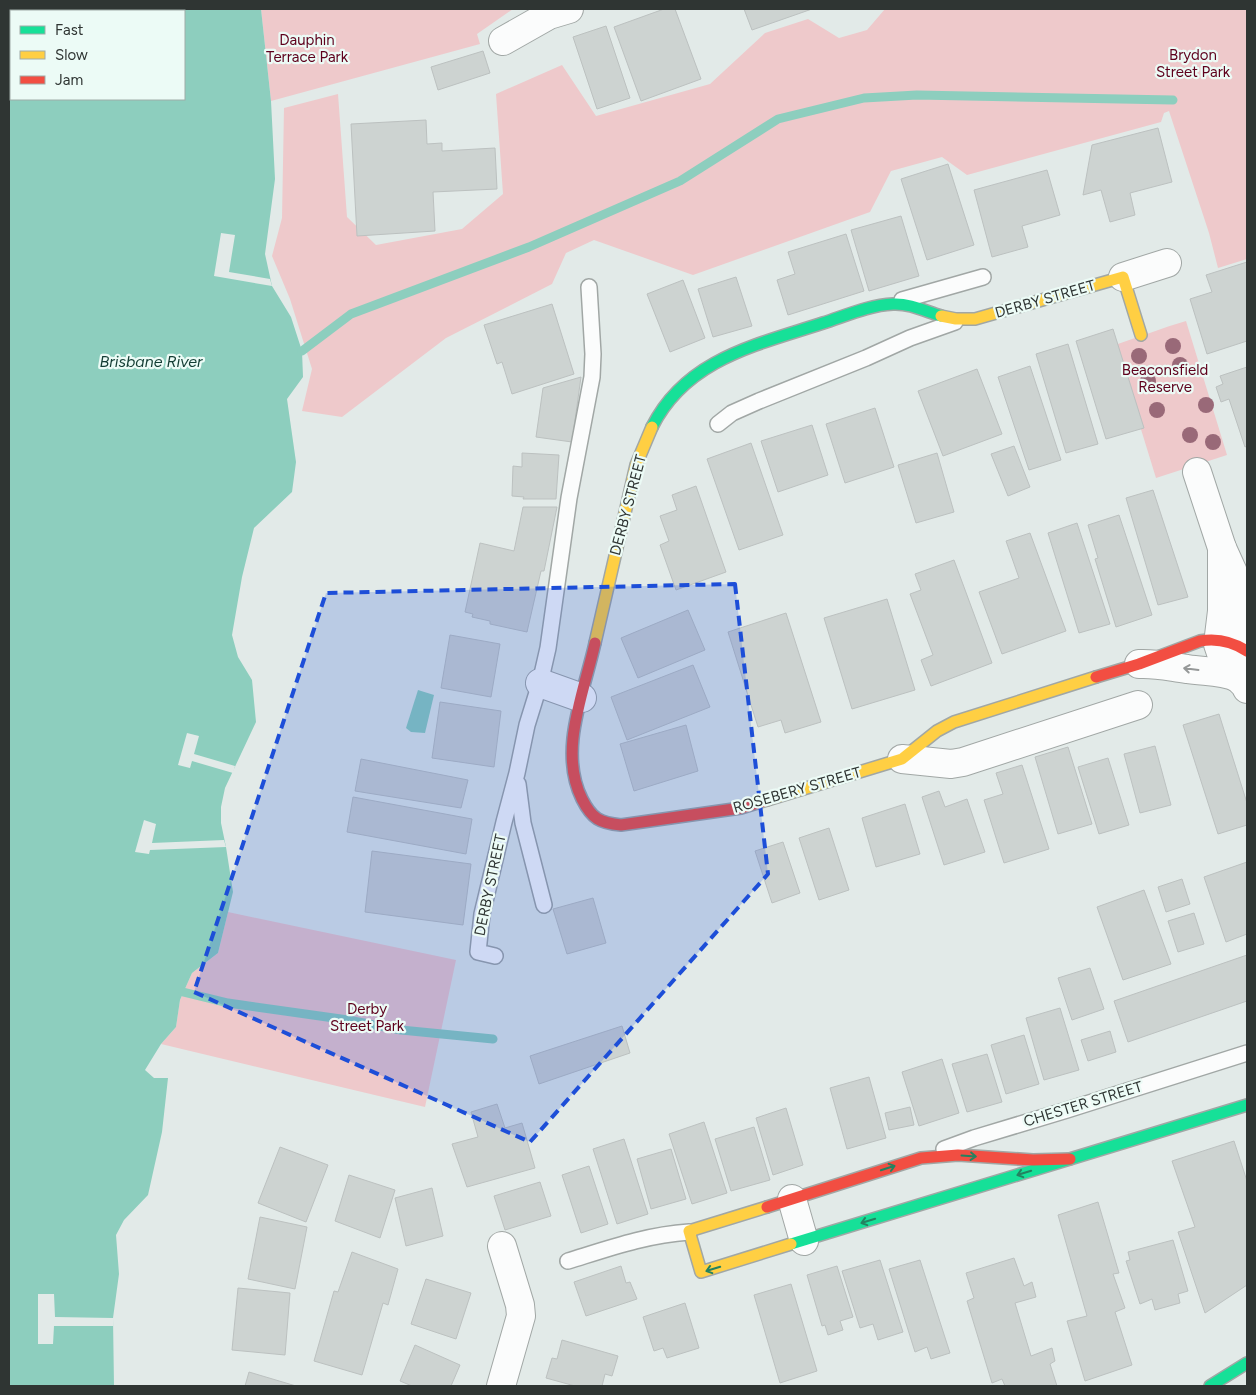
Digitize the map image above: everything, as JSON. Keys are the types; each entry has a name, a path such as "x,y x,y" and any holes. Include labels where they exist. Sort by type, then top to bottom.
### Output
{"street":[{"path":"504,41 555,11"},
{"name":"DERBY STREET","path":"601,821 593,815 583,800 573,774 572,740 575,719 587,679 636,465 653,425 664,405 677,390 693,375 725,356 788,334 884,305 912,305 948,318 966,320 980,318 1167,264"},
{"path":"1123,277 1141,335"},
{"path":"1197,472 1222,548 1247,603"},
{"path":"1222,548 1222,616 1240,663"},
{"path":"1240,663 1247,616"},
{"name":"ROSEBERY STREET","path":"601,821 621,825 741,808 902,759 936,731 954,722 1140,664 1193,643 1210,639 1240,663 1228,674 1140,664"},
{"path":"540,683 582,698"},
{"name":"ROSEBERY STREET","path":"902,759 951,764 963,762 1138,705"},
{"name":"CHESTER STREET","path":"1070,1159 1042,1160 951,1156 920,1158 689,1232 701,1272 1247,1105"},
{"path":"792,1200 804,1241"},
{"path":"500,1386 521,1316 520,1305 502,1246"},
{"path":"1210,1386 1247,1363"}],"lane":[{"path":"884,305 983,277"},
{"name":"DERBY STREET","path":"495,956 478,952 480,928 529,717 540,683 548,648 569,498 592,377 593,345 589,287"},
{"name":"DERBY STREET","path":"718,424 732,413 759,401 866,358 910,338 942,326 966,320"},
{"name":"DERBY STREET","path":"517,773 523,823 544,905"},
{"name":"CHESTER STREET","path":"920,1158 974,1138 1247,1053"},
{"name":"CHESTER STREET","path":"568,1261 646,1238 689,1232"}],"highlighted area":[{"path":"735,584 768,874 530,1142 194,992 326,593"}],"green space":[{"name":"Dauphin Terrace Park","path":"261,9 513,9 477,34 480,44 271,101"},
{"name":"Brydon Street Park","path":"885,9 1247,9 1247,259 1218,268 1209,233 1169,111 1164,113 1161,122 967,175 942,157 891,171 870,212 693,275 594,240 566,253 552,284 446,338 342,417 302,411 312,369 290,299 272,256 282,218 284,108 338,94 347,217 376,245 462,229 503,194 496,94 562,65 596,116 710,84 765,33 808,19 839,38 867,30"},
{"name":"Beaconsfield Reserve","path":"1186,321 1227,455 1156,478 1115,345"},
{"name":"Derby Street Park","path":"228,912 456,960 425,1107 161,1044 176,1027 180,1000 192,973 218,953"}],"water":[{"name":"Brisbane River","path":"9,9 261,9 271,101 275,179 265,254 272,286 291,317 302,351 303,377 287,399 296,462 292,492 254,528 242,577 232,635 238,657 252,680 256,722 225,788 221,807 221,823 233,892 218,953 192,973 180,1000 176,1027 161,1044 145,1070 154,1078 168,1078 162,1132 148,1195 124,1220 116,1235 119,1274 113,1318 114,1386 9,1386"},
{"path":"418,690 434,695 425,733 411,732 406,728"}],"pier":[{"path":"221,233 235,235 229,272 270,279 272,286 214,276"},
{"path":"187,733 199,736 194,754 235,766 233,773 192,761 190,768 178,765"},
{"path":"144,820 156,824 152,843 224,840 226,847 150,850 149,854 135,852"},
{"path":"38,1294 54,1294 55,1317 113,1318 113,1326 54,1326 53,1344 38,1344"}],"building":[{"path":"664,9 675,9 701,79 641,101 614,27"},
{"path":"744,9 812,9 752,30"},
{"path":"606,26 630,98 597,109 573,37"},
{"path":"483,51 490,73 438,90 431,67"},
{"path":"426,120 427,144 442,143 442,151 495,148 497,189 433,192 435,231 357,236 351,124"},
{"path":"1158,128 1172,182 1130,193 1135,215 1110,222 1101,190 1083,195 1092,145"},
{"path":"948,164 974,245 927,260 901,179"},
{"path":"1047,170 1060,215 1022,226 1028,247 992,257 974,190"},
{"path":"901,216 919,276 869,291 851,230"},
{"path":"846,234 864,291 788,315 777,280 795,274 788,252"},
{"path":"1247,262 1247,341 1207,354 1190,299 1212,292 1206,275"},
{"path":"736,277 752,326 713,337 698,289"},
{"path":"683,280 705,338 670,352 647,294"},
{"path":"552,304 574,374 512,394 502,362 497,364 484,325"},
{"path":"1113,329 1144,428 1106,439 1076,341"},
{"path":"1068,344 1098,444 1066,453 1036,354"},
{"path":"1030,366 1061,460 1029,470 998,377"},
{"path":"1247,367 1247,446 1245,447 1229,399 1221,402 1216,387 1223,384 1220,376"},
{"path":"977,369 1002,434 943,456 918,391"},
{"path":"581,377 572,442 536,437 543,388"},
{"path":"875,408 894,467 845,483 826,424"},
{"path":"812,425 828,475 778,492 761,441"},
{"path":"751,443 783,535 739,550 707,459"},
{"path":"1014,446 1030,487 1008,496 991,454"},
{"path":"522,453 559,455 556,499 523,499 524,497 512,496 513,466 522,467"},
{"path":"937,453 954,512 916,523 898,465"},
{"path":"696,486 726,572 676,590 660,545 669,541 660,516 677,510 672,495"},
{"path":"1153,490 1188,597 1158,605 1126,498"},
{"path":"523,507 557,507 544,571 541,571 527,632 490,624 490,621 472,617 473,614 465,612 480,543 514,551"},
{"path":"1119,515 1152,615 1116,627 1095,559 1098,558 1088,525"},
{"path":"1077,523 1110,624 1079,633 1048,533"},
{"path":"1030,533 1066,631 1002,654 979,592 1019,578 1006,541"},
{"path":"954,560 992,663 931,686 921,660 933,655 910,594 921,590 915,574"},
{"path":"887,599 915,690 852,709 824,618"},
{"path":"688,610 705,650 638,678 621,638"},
{"path":"786,613 821,722 785,733 781,720 758,727 728,632"},
{"path":"450,635 500,644 491,697 441,688"},
{"path":"693,665 710,707 627,740 611,697"},
{"path":"440,702 501,711 494,767 432,758"},
{"path":"1219,714 1247,803 1247,825 1218,834 1183,725"},
{"path":"686,725 698,771 634,791 620,744"},
{"path":"1155,746 1171,805 1140,813 1124,754"},
{"path":"1068,747 1092,824 1058,834 1035,757"},
{"path":"1108,758 1129,825 1099,834 1078,767"},
{"path":"361,759 468,780 461,808 355,791"},
{"path":"1022,765 1049,849 1004,863 984,800 1003,794 996,773"},
{"path":"939,791 945,807 967,799 985,852 944,865 922,797"},
{"path":"353,797 472,819 466,854 347,832"},
{"path":"905,804 920,854 876,867 862,818"},
{"path":"829,828 849,890 819,900 799,838"},
{"path":"783,842 800,893 772,903 755,851"},
{"path":"372,851 471,864 463,925 365,912"},
{"path":"1247,862 1247,934 1226,942 1204,877"},
{"path":"1182,879 1190,904 1166,912 1158,887"},
{"path":"1144,890 1171,964 1123,980 1097,907"},
{"path":"593,898 606,943 567,954 553,909"},
{"path":"1194,913 1204,944 1178,952 1168,921"},
{"path":"1247,955 1247,1001 1128,1042 1114,1001"},
{"path":"1090,968 1104,1009 1072,1020 1058,978"},
{"path":"1060,1008 1079,1070 1044,1080 1026,1018"},
{"path":"622,1026 630,1053 539,1084 530,1056"},
{"path":"1110,1031 1116,1052 1088,1061 1081,1040"},
{"path":"1024,1035 1039,1084 1006,1094 991,1045"},
{"path":"987,1054 1002,1102 967,1112 952,1064"},
{"path":"942,1059 959,1113 919,1126 902,1072"},
{"path":"869,1077 886,1138 847,1149 830,1088"},
{"path":"497,1104 505,1128 522,1123 535,1168 467,1187 452,1144 478,1137 471,1112"},
{"path":"910,1107 914,1125 889,1130 885,1113"},
{"path":"786,1108 803,1165 773,1175 756,1118"},
{"path":"704,1122 727,1193 692,1204 669,1134"},
{"path":"754,1127 770,1180 731,1191 715,1139"},
{"path":"624,1139 648,1214 617,1224 593,1149"},
{"path":"1234,1141 1247,1181 1247,1285 1205,1313 1178,1232 1195,1227 1172,1161"},
{"path":"280,1147 328,1165 306,1222 258,1203"},
{"path":"671,1149 686,1199 651,1209 637,1159"},
{"path":"589,1166 608,1224 581,1233 562,1175"},
{"path":"349,1175 395,1190 380,1238 335,1221"},
{"path":"540,1182 551,1216 505,1230 494,1196"},
{"path":"432,1188 443,1236 406,1246 395,1198"},
{"path":"1098,1202 1119,1273 1113,1274 1125,1308 1115,1312 1132,1365 1085,1381 1067,1321 1087,1316 1058,1215"},
{"path":"260,1217 307,1227 295,1289 248,1279"},
{"path":"1173,1240 1188,1291 1178,1294 1180,1303 1155,1310 1152,1299 1140,1304 1126,1261 1130,1260 1128,1252"},
{"path":"352,1252 398,1269 388,1305 383,1303 362,1375 314,1361 334,1291 338,1292"},
{"path":"1014,1258 1024,1286 1032,1282 1036,1297 1015,1303 1031,1356 1052,1348 1055,1361 1050,1364 1057,1386 1005,1386 1002,1379 992,1383 967,1301 974,1298 966,1273"},
{"path":"880,1260 903,1332 878,1340 873,1324 860,1328 842,1271"},
{"path":"920,1260 950,1353 931,1359 927,1347 915,1352 889,1269"},
{"path":"621,1266 626,1283 630,1282 637,1299 586,1316 574,1282"},
{"path":"837,1266 853,1317 840,1321 843,1330 828,1335 825,1325 822,1326 807,1275"},
{"path":"426,1279 471,1293 456,1339 411,1324"},
{"path":"791,1284 817,1371 780,1383 754,1295"},
{"path":"238,1288 290,1293 285,1355 232,1350"},
{"path":"685,1303 699,1348 667,1358 663,1348 654,1351 643,1317"},
{"path":"562,1340 618,1356 612,1376 605,1374 602,1386 575,1386 546,1378 552,1358 557,1359"},
{"path":"415,1345 460,1365 451,1386 412,1386 400,1381"},
{"path":"249,1372 296,1386 245,1386"}],"waterway":[{"path":"302,351 351,314 529,247 680,181 778,119 864,98 917,95 1173,100"},
{"path":"183,992 228,1003 348,1020 401,1030 493,1039"}],"traffic: fast":[{"path":"652,427 666,404 684,385 703,370 748,348 875,306 905,305 941,316"},
{"path":"791,1244 1247,1105"},
{"path":"1210,1386 1247,1363"}],"traffic: slow":[{"path":"941,316 956,319 975,319 1123,277 1141,335"},
{"path":"595,643 636,465 652,427"},
{"path":"767,800 902,759 937,731 954,722 1096,677"},
{"path":"767,1207 689,1231 701,1272 791,1244"}],"traffic: jam":[{"path":"1096,677 1139,664 1200,641 1213,640 1225,642 1247,651"},
{"path":"595,643 575,722 572,761 575,781 582,799 589,811 597,819 621,825 741,808 767,800"},
{"path":"767,1207 921,1158 958,1155 1033,1160 1070,1159"}]}
